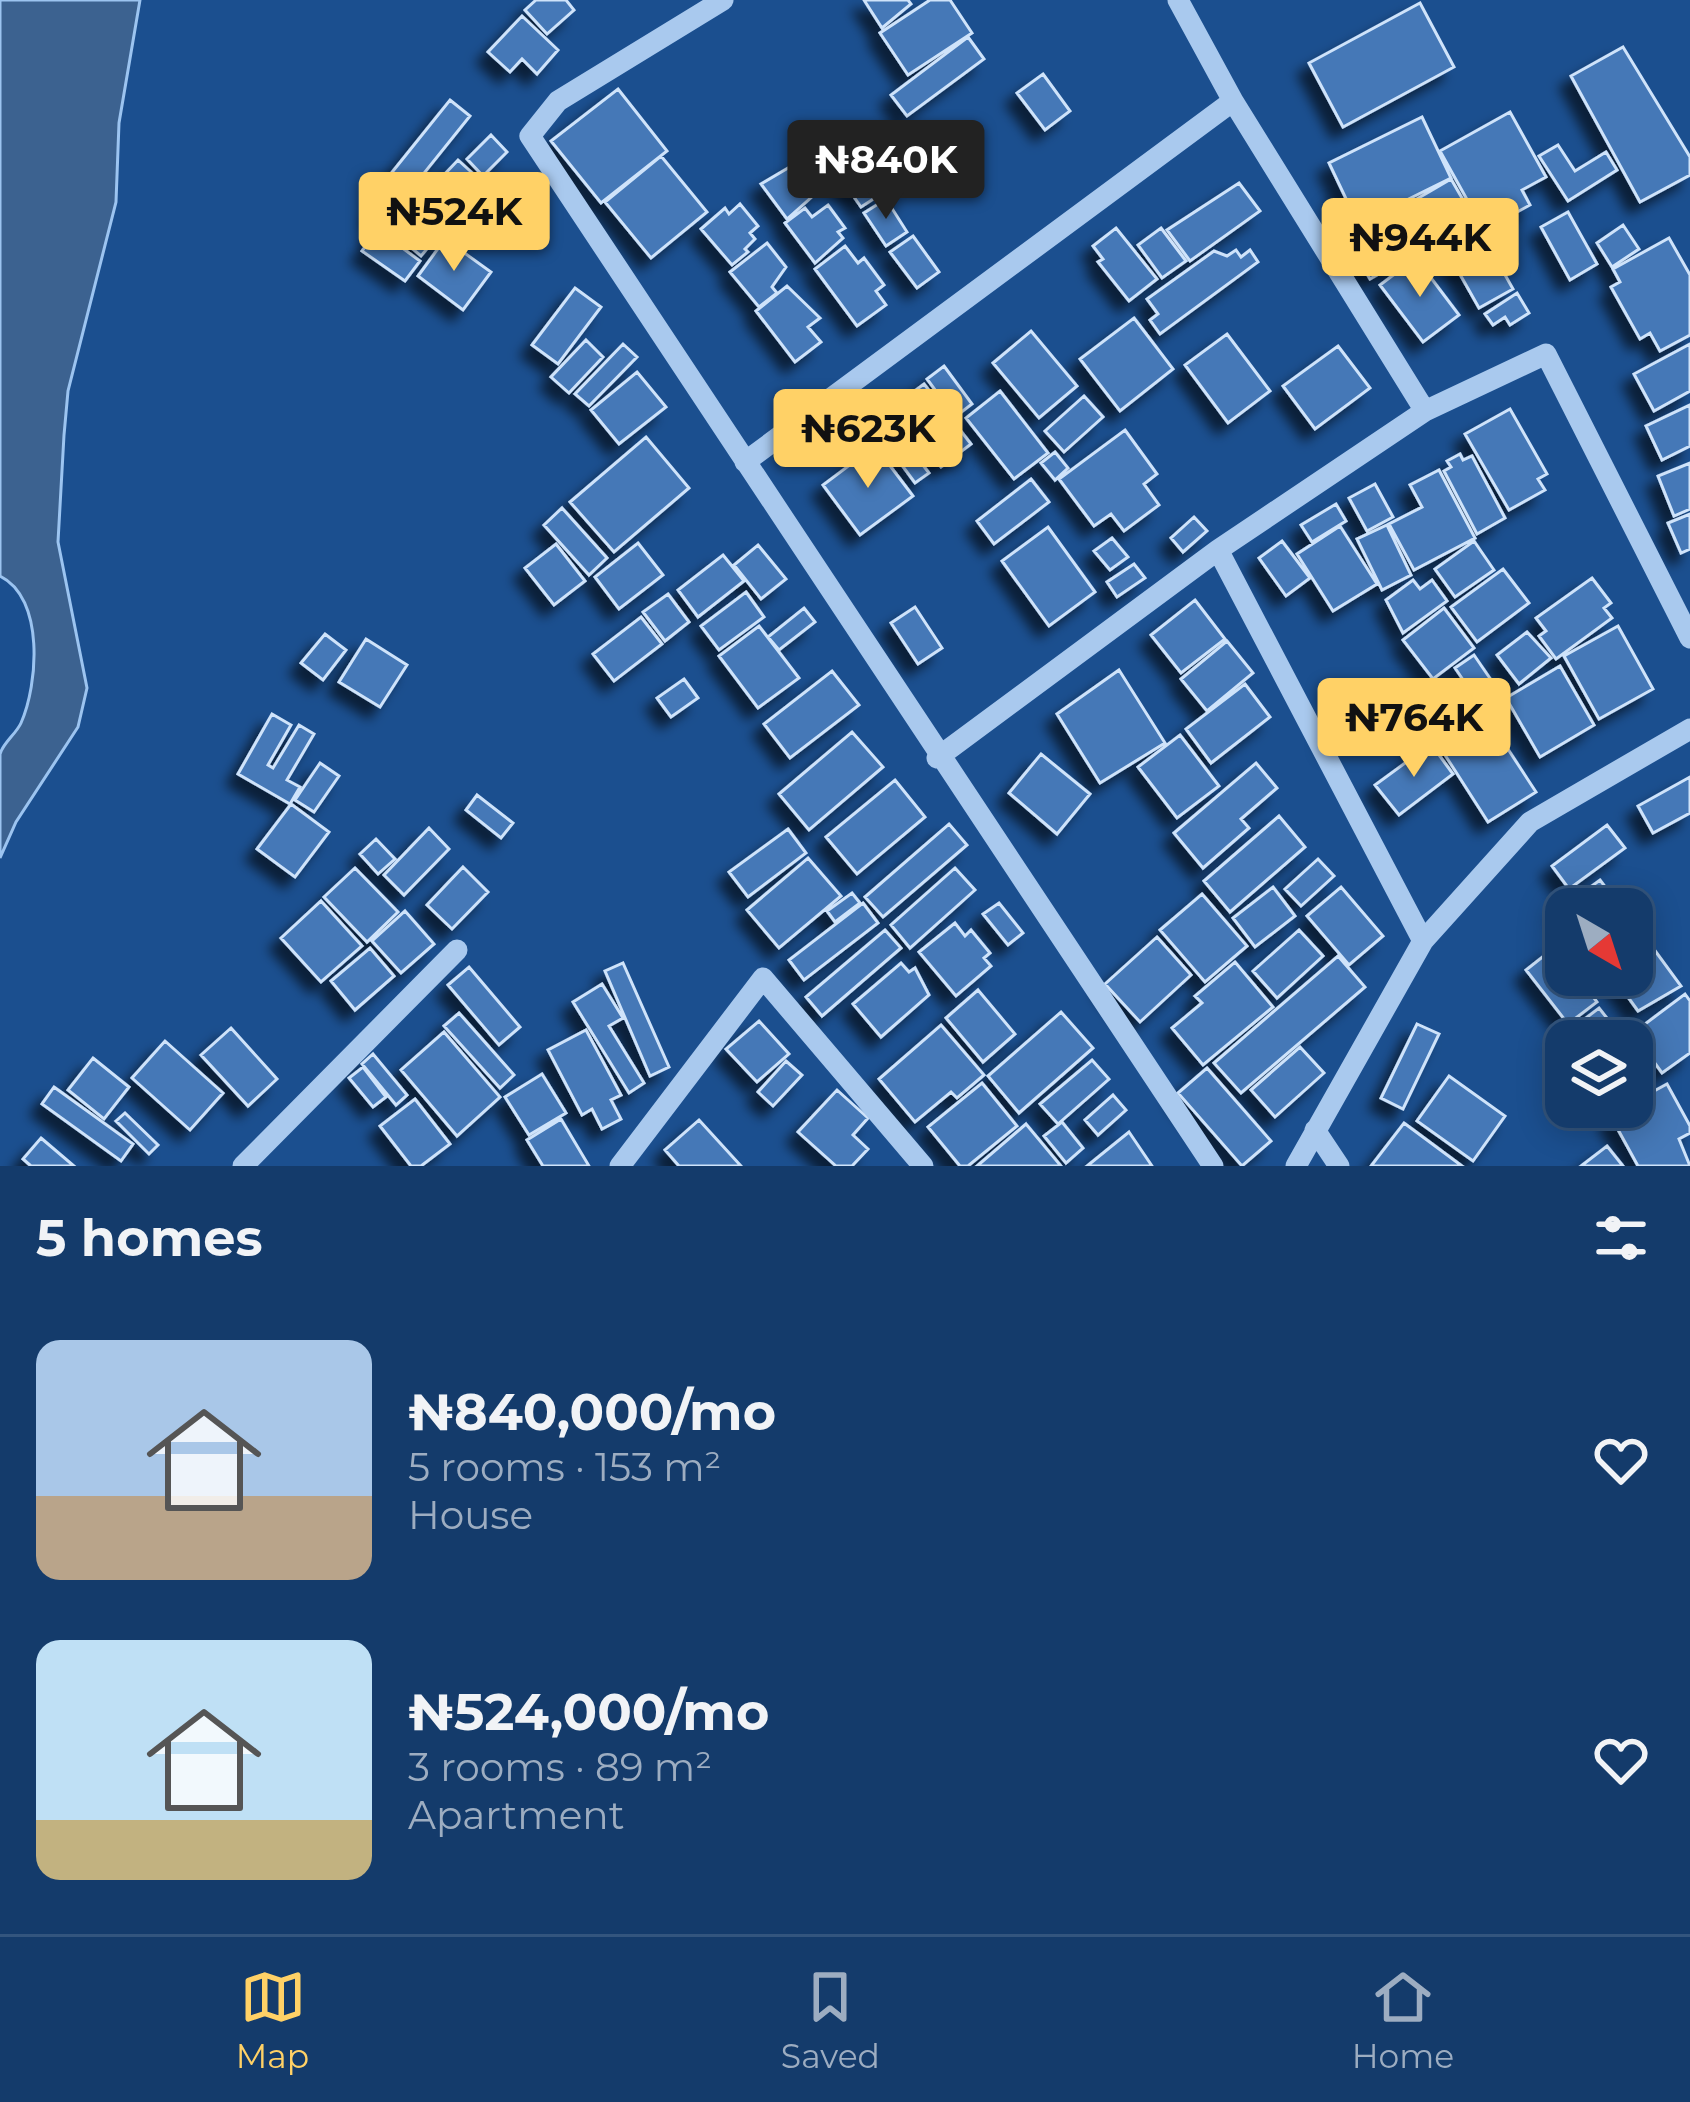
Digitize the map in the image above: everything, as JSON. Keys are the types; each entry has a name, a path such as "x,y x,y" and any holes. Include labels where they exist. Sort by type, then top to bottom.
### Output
{"street":[{"path":"723,0 558,101 530,136 937,758 1213,1166"},
{"path":"1178,0 1233,101 1425,411"},
{"path":"746,462 1233,101"},
{"path":"937,758 1218,550 1425,411 1546,354 1690,638"},
{"path":"1218,550 1423,941"},
{"path":"1295,1166 1423,941 1529,822 1690,728"},
{"path":"243,1166 458,950"},
{"path":"620,1166 763,978 923,1166"},
{"path":"1315,1130 1339,1166"}],"water":[{"path":"0,0 140,0 119,123 116,202 68,391 64,435 58,542 87,688 78,727 16,822 0,858 0,754 27,707 34,644 25,603 0,576"}],"building":[{"path":"536,0 566,0 574,10 547,34 525,10"},
{"path":"864,0 908,0 911,4 882,28"},
{"path":"930,0 950,0 972,33 908,75 880,33"},
{"path":"1420,3 1454,67 1343,127 1309,63"},
{"path":"522,16 558,50 537,74 522,59 510,72 488,52"},
{"path":"968,37 984,59 907,116 891,95"},
{"path":"1623,47 1690,157 1690,175 1640,202 1571,76"},
{"path":"1043,74 1070,111 1045,130 1017,93"},
{"path":"618,89 667,151 601,203 551,141"},
{"path":"450,100 470,116 409,192 389,176"},
{"path":"1510,112 1546,177 1522,190 1530,205 1484,230 1440,151"},
{"path":"1422,117 1451,178 1358,224 1329,163"},
{"path":"491,135 507,152 483,176 467,159"},
{"path":"1558,145 1575,171 1606,152 1617,170 1568,201 1539,156"},
{"path":"661,156 707,212 651,258 605,202"},
{"path":"458,160 480,180 450,214 427,193"},
{"path":"850,160 854,165 859,162 881,194 861,207 836,171"},
{"path":"800,161 817,184 810,188 815,194 787,219 761,184"},
{"path":"1451,179 1474,219 1370,279 1347,240"},
{"path":"1239,183 1260,211 1190,261 1167,230"},
{"path":"383,188 396,192 392,202 405,206 399,225 374,216"},
{"path":"425,197 452,219 421,256 395,234"},
{"path":"886,199 907,232 886,246 864,213"},
{"path":"740,204 758,226 750,233 755,239 745,249 748,252 732,265 701,229 725,208 729,214"},
{"path":"828,205 845,228 838,232 843,238 815,263 785,223 805,208 812,217"},
{"path":"1568,212 1597,264 1570,280 1541,227"},
{"path":"1623,225 1639,249 1612,267 1597,243"},
{"path":"1478,227 1513,289 1479,308 1444,246"},
{"path":"1116,228 1157,279 1129,301 1098,262 1103,259 1093,246"},
{"path":"1161,228 1186,261 1162,278 1138,245"},
{"path":"378,230 420,261 405,281 362,251"},
{"path":"913,236 939,272 917,288 890,252"},
{"path":"1669,238 1690,275 1690,335 1660,351 1650,333 1640,339 1611,287 1620,282 1613,269"},
{"path":"445,239 491,272 463,310 418,276"},
{"path":"767,243 786,267 772,287 777,293 759,307 730,272"},
{"path":"845,246 858,263 864,258 884,285 876,291 886,305 857,326 815,269"},
{"path":"1236,250 1241,257 1250,250 1258,262 1160,334 1150,320 1158,314 1147,299 1214,251 1227,256"},
{"path":"1416,258 1459,315 1423,342 1380,285"},
{"path":"787,286 820,318 808,327 821,342 795,362 756,311"},
{"path":"575,288 601,307 558,364 532,345"},
{"path":"1517,293 1529,313 1510,325 1505,317 1493,325 1485,314"},
{"path":"1134,318 1173,369 1120,411 1080,359"},
{"path":"1031,331 1077,386 1039,418 993,363"},
{"path":"1227,334 1270,391 1228,423 1185,365"},
{"path":"586,340 603,357 569,393 551,377"},
{"path":"623,344 637,357 589,406 575,394"},
{"path":"1690,344 1690,391 1654,411 1634,374"},
{"path":"1338,346 1370,388 1315,429 1283,386"},
{"path":"944,366 972,404 955,417 927,379"},
{"path":"637,372 666,407 619,444 591,410"},
{"path":"924,384 971,444 941,467 904,420 919,408 909,395"},
{"path":"1000,391 1048,453 1014,479 966,418"},
{"path":"1084,396 1103,417 1064,452 1045,431"},
{"path":"1690,405 1690,446 1662,460 1646,426"},
{"path":"1510,409 1547,474 1538,479 1545,490 1509,510 1465,434"},
{"path":"1125,430 1157,474 1144,484 1159,505 1124,531 1111,514 1094,526 1059,479"},
{"path":"646,437 689,488 614,552 570,502"},
{"path":"906,443 929,473 915,483 893,453"},
{"path":"875,446 913,496 860,535 823,485"},
{"path":"1055,452 1068,468 1055,480 1041,463"},
{"path":"1460,454 1463,460 1472,456 1505,518 1477,534 1444,471 1451,467 1447,461"},
{"path":"1690,463 1690,509 1674,516 1658,476"},
{"path":"1439,470 1475,538 1414,570 1389,524 1422,507 1410,485"},
{"path":"1031,479 1049,502 994,544 977,521"},
{"path":"1375,484 1393,517 1367,531 1349,498"},
{"path":"1336,504 1346,521 1312,542 1301,525"},
{"path":"562,508 607,558 589,575 544,525"},
{"path":"1690,514 1690,549 1681,553 1668,523"},
{"path":"1194,517 1207,531 1183,552 1171,538"},
{"path":"1387,525 1411,575 1382,590 1357,539"},
{"path":"1340,526 1377,584 1333,611 1297,554"},
{"path":"1048,527 1095,592 1049,626 1002,561"},
{"path":"1112,538 1128,557 1110,570 1094,551"},
{"path":"1282,541 1310,578 1286,596 1259,558"},
{"path":"1474,541 1494,570 1455,597 1435,569"},
{"path":"638,543 663,575 619,609 595,577"},
{"path":"556,544 585,581 554,605 525,568"},
{"path":"758,545 786,579 761,599 734,565"},
{"path":"723,555 744,581 698,617 678,590"},
{"path":"1134,564 1145,578 1117,597 1107,582"},
{"path":"1503,569 1529,603 1477,642 1451,607"},
{"path":"1592,578 1611,603 1604,608 1612,618 1556,659 1539,636 1546,631 1536,618"},
{"path":"1413,580 1420,589 1432,580 1447,601 1403,633 1386,600"},
{"path":"746,592 764,617 719,650 701,626"},
{"path":"668,594 689,622 665,641 643,612"},
{"path":"1195,600 1225,639 1181,673 1151,635"},
{"path":"915,607 942,648 918,664 891,623"},
{"path":"804,608 815,622 779,650 768,637"},
{"path":"1444,608 1474,648 1433,679 1403,640"},
{"path":"641,617 662,644 614,681 593,654"},
{"path":"759,626 799,678 758,708 719,656"},
{"path":"1618,626 1653,689 1599,719 1564,656"},
{"path":"1527,632 1551,658 1519,684 1497,655"},
{"path":"325,634 346,650 323,680 301,663"},
{"path":"366,639 407,665 380,707 339,682"},
{"path":"1227,641 1253,673 1207,711 1181,679"},
{"path":"1474,655 1500,693 1444,731 1431,713 1468,687 1455,668"},
{"path":"1560,666 1594,725 1540,757 1506,698"},
{"path":"1119,670 1165,743 1100,783 1057,714"},
{"path":"832,671 859,705 790,758 764,724"},
{"path":"684,679 698,698 671,717 657,698"},
{"path":"1245,684 1270,717 1211,763 1186,729"},
{"path":"272,714 291,725 268,765 273,768 299,725 314,734 287,780 300,787 290,804 238,774"},
{"path":"1485,714 1536,792 1488,822 1438,744"},
{"path":"852,732 883,767 809,830 779,794"},
{"path":"1180,735 1219,786 1177,818 1138,767"},
{"path":"1431,744 1453,774 1399,815 1375,785"},
{"path":"1041,754 1090,794 1057,834 1009,793"},
{"path":"320,763 339,776 314,812 295,800"},
{"path":"1256,763 1277,788 1241,819 1249,828 1203,868 1174,833"},
{"path":"1690,777 1690,813 1653,833 1638,806"},
{"path":"895,780 925,817 857,874 826,837"},
{"path":"477,795 513,823 501,838 466,810"},
{"path":"291,804 329,832 295,877 257,849"},
{"path":"1279,816 1305,847 1230,912 1204,881"},
{"path":"949,824 967,845 883,917 865,897"},
{"path":"1607,825 1625,848 1570,888 1552,866"},
{"path":"429,828 449,849 404,895 384,875"},
{"path":"788,829 806,853 748,897 729,872"},
{"path":"376,839 395,859 378,874 360,854"},
{"path":"808,858 841,896 779,948 747,910"},
{"path":"1318,859 1334,876 1301,906 1285,889"},
{"path":"463,867 488,892 452,929 427,905"},
{"path":"355,868 398,912 367,942 324,897"},
{"path":"955,868 975,890 910,948 891,925"},
{"path":"1273,887 1295,916 1255,947 1233,918"},
{"path":"1341,887 1383,936 1349,965 1307,916"},
{"path":"852,893 860,903 835,922 827,911"},
{"path":"1202,894 1247,946 1205,982 1160,930"},
{"path":"321,901 362,946 321,982 281,938"},
{"path":"863,903 878,923 804,980 789,960"},
{"path":"999,903 1023,933 1008,945 983,914"},
{"path":"405,911 434,944 401,973 372,941"},
{"path":"955,923 965,936 971,930 990,953 984,958 991,966 956,996 919,952"},
{"path":"885,930 901,948 822,1016 806,997"},
{"path":"1299,930 1323,956 1277,998 1253,971"},
{"path":"1157,937 1191,975 1140,1022 1105,984"},
{"path":"370,948 394,976 355,1010 331,981"},
{"path":"1653,948 1681,986 1638,1011 1627,996 1653,996"},
{"path":"1545,955 1545,994 1526,970"},
{"path":"1338,956 1365,987 1241,1093 1214,1063"},
{"path":"1235,962 1273,1007 1203,1065 1172,1028 1202,1003 1195,996"},
{"path":"623,963 669,1067 650,1076 605,971"},
{"path":"901,963 909,972 915,968 929,995 881,1037 853,1004"},
{"path":"469,967 520,1027 499,1045 448,985"},
{"path":"602,984 623,1018 609,1026 644,1083 629,1093 573,1002"},
{"path":"978,990 1015,1034 983,1062 946,1018"},
{"path":"1685,994 1690,1001 1690,1053 1662,1073 1653,1061 1650,1020"},
{"path":"1546,996 1593,996 1597,1002 1573,1020 1565,1020"},
{"path":"1599,1008 1608,1020 1583,1020"},
{"path":"1061,1012 1093,1048 1019,1113 988,1076"},
{"path":"459,1013 514,1075 500,1088 444,1026"},
{"path":"759,1021 789,1054 757,1082 726,1049"},
{"path":"1417,1024 1439,1034 1403,1109 1381,1098"},
{"path":"941,1025 984,1075 957,1098 951,1092 915,1122 879,1079"},
{"path":"231,1028 277,1079 248,1106 201,1055"},
{"path":"586,1030 621,1095 611,1100 621,1119 602,1129 592,1109 582,1115 548,1050"},
{"path":"444,1032 500,1097 457,1136 401,1070"},
{"path":"165,1041 223,1093 190,1130 132,1078"},
{"path":"1300,1047 1324,1073 1275,1117 1251,1090"},
{"path":"373,1054 407,1095 396,1105 362,1064"},
{"path":"93,1058 129,1087 104,1119 68,1090"},
{"path":"1092,1060 1109,1079 1058,1124 1040,1104"},
{"path":"786,1061 802,1075 773,1106 758,1092"},
{"path":"363,1067 386,1097 373,1107 349,1078"},
{"path":"1207,1068 1271,1141 1242,1166 1178,1093"},
{"path":"542,1074 566,1113 529,1135 505,1097"},
{"path":"1449,1076 1505,1116 1473,1161 1417,1121"},
{"path":"982,1083 1017,1126 968,1166 960,1166 928,1127"},
{"path":"1667,1084 1690,1126 1690,1133 1679,1139 1690,1166 1638,1166 1617,1128 1653,1128 1653,1092"},
{"path":"54,1087 133,1144 121,1161 42,1104"},
{"path":"837,1090 868,1118 853,1135 868,1149 852,1166 836,1166 798,1132"},
{"path":"1113,1095 1126,1110 1098,1135 1085,1120"},
{"path":"415,1099 450,1144 421,1166 411,1166 380,1126"},
{"path":"125,1113 158,1145 149,1154 116,1121"},
{"path":"561,1119 589,1166 543,1166 527,1140"},
{"path":"699,1120 741,1166 679,1166 665,1150"},
{"path":"1062,1122 1083,1148 1066,1163 1044,1136"},
{"path":"1404,1123 1462,1166 1371,1166"},
{"path":"1026,1124 1061,1166 977,1166"},
{"path":"1129,1132 1152,1166 1087,1166"},
{"path":"41,1138 74,1166 31,1166 23,1159"},
{"path":"1607,1146 1623,1166 1581,1166"}]}
